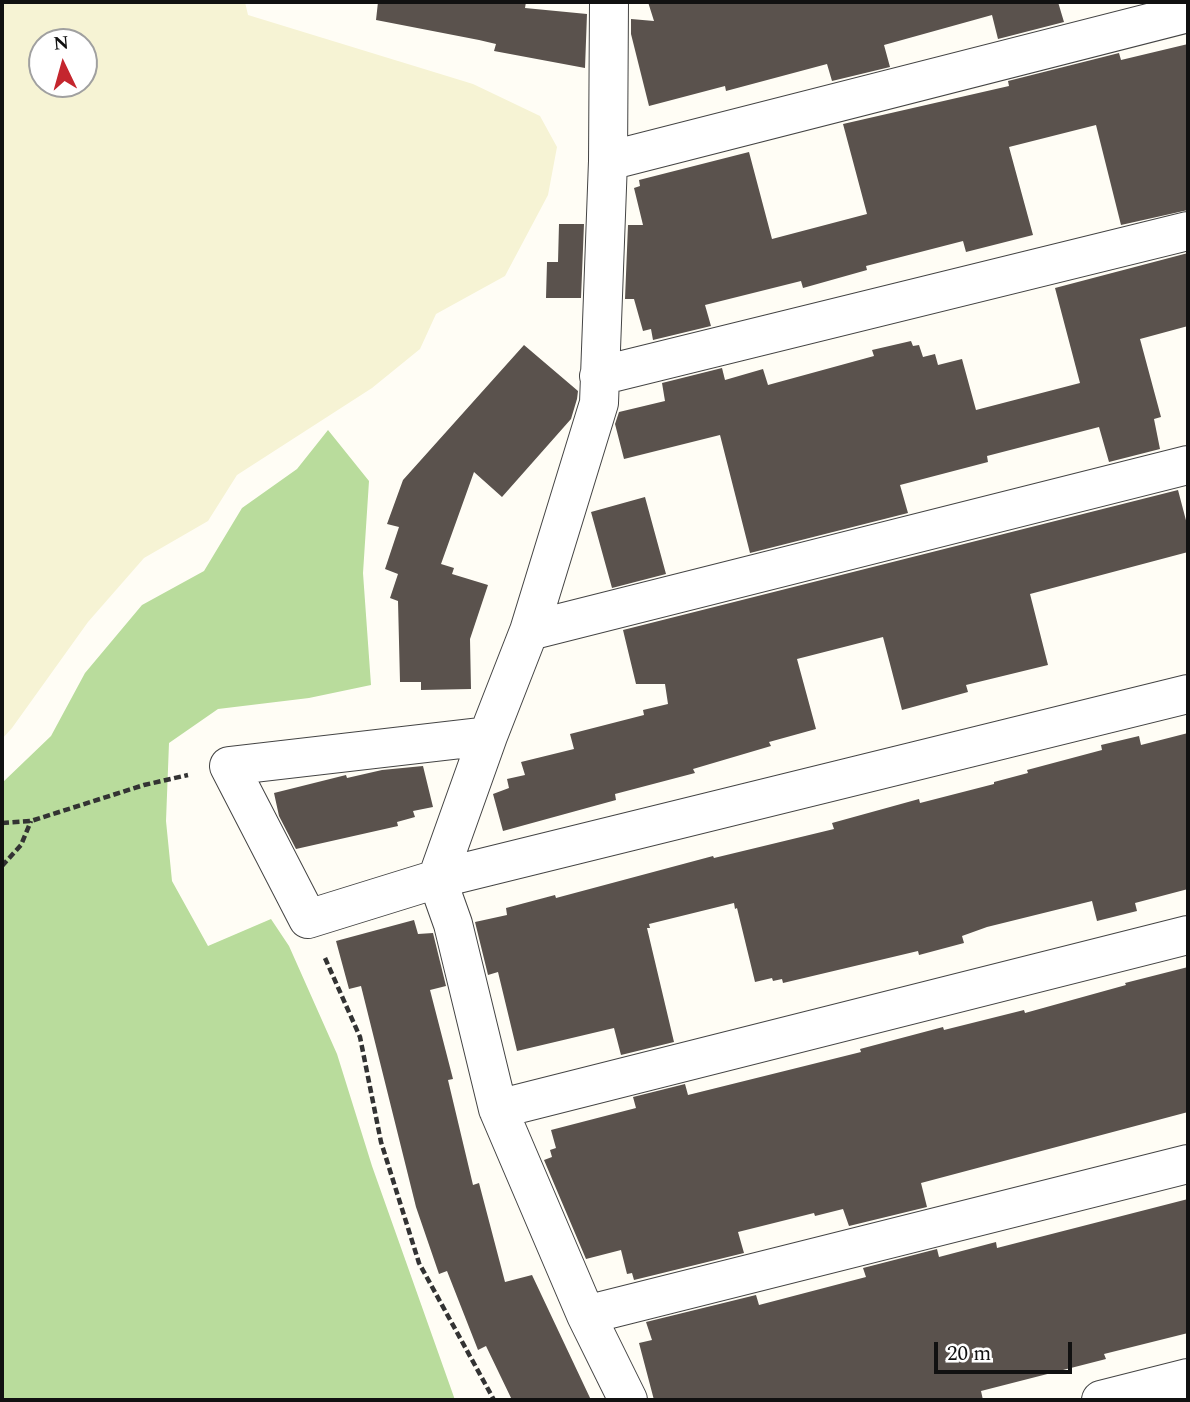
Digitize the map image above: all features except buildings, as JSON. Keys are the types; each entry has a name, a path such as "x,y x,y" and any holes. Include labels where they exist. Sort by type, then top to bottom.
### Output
{"street":[{"path":"610,2 608,161 599,403 529,631 437,879 453,924 498,1109 586,1315 628,1400"},
{"path":"608,161 1188,13"},
{"path":"599,376 1188,231"},
{"path":"529,631 1188,465"},
{"path":"488,736 229,765 308,919 437,879 1188,694"},
{"path":"498,1109 1188,935"},
{"path":"586,1315 1188,1164"},
{"path":"1101,1400 1188,1378"}],"path":[{"path":"2,823 31,821 144,785 229,765"},
{"path":"2,866 21,845 31,821"},
{"path":"308,919 360,1037 381,1142 419,1264 495,1400"}],"shaded area":[{"path":"2,2 245,2 248,15 473,84 540,116 557,147 548,195 505,276 436,314 420,349 372,388 237,475 208,521 144,558 88,622 2,739"}],"green space":[{"path":"328,430 369,481 363,573 371,685 309,698 218,709 169,743 166,821 172,881 208,946 271,919 289,946 337,1054 372,1166 455,1400 2,1400 2,783 51,736 85,673 142,605 204,571 242,508 297,469"}]}
